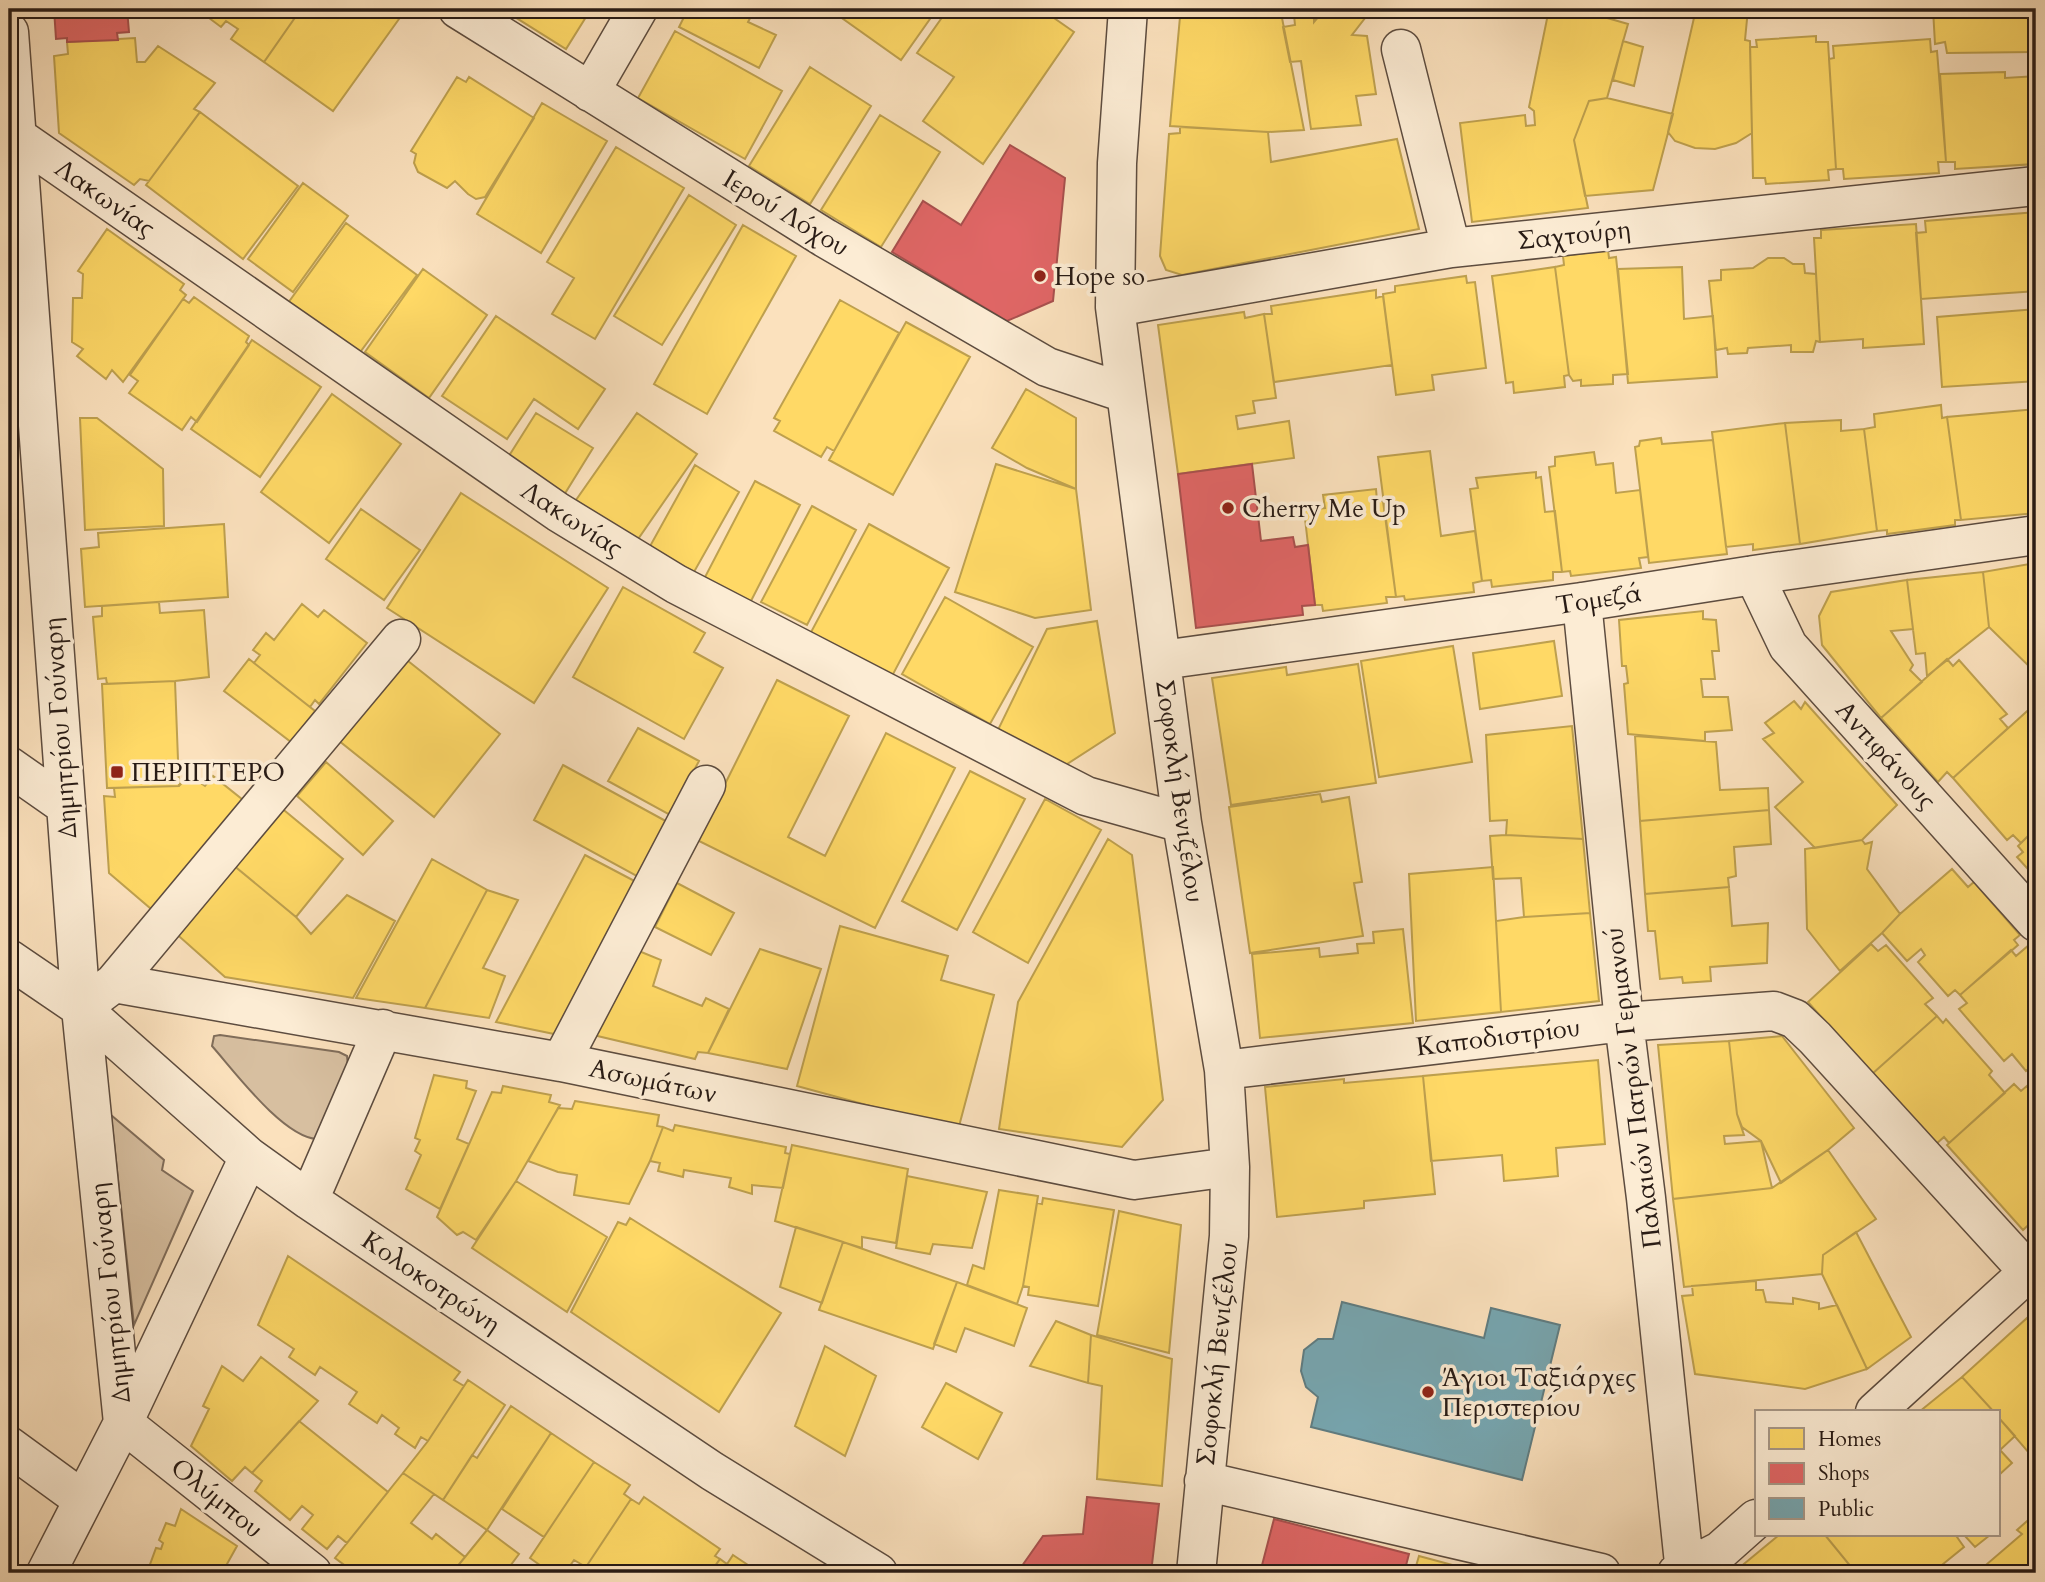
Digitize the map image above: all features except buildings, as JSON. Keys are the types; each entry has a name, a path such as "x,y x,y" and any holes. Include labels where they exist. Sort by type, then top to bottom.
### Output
{"street":[{"name":"Ιερού Λόχου","path":"458,9 825,237 1047,367 1125,393"},
{"path":"590,92 638,9"},
{"name":"Σοφοκλή Βενιζέλου","path":"1122,12 1115,307 1182,824 1224,1070 1230,1167 1229,1236 1196,1573"},
{"name":"Δημητρίου Γούναρη","path":"9,32 13,134 81,1008 123,1423"},
{"path":"1401,49 1451,248"},
{"name":"Λακωνίας","path":"13,134 558,512 676,584 1086,796 1182,824"},
{"name":"Σαχτούρη","path":"1115,307 1451,248 2036,186"},
{"name":"Τομεζά","path":"1162,660 1582,603 1754,575 2036,535"},
{"name":"Αντιφάνους","path":"1754,575 1788,646 2036,922"},
{"name":"Παλαιών Πατρών Γερμανού","path":"1582,603 1624,1022 1648,1212 1682,1572"},
{"path":"81,1008 114,983 401,639"},
{"path":"9,766 66,806"},
{"path":"561,1062 706,785"},
{"name":"Κολοκοτρώνη","path":"9,959 81,1008 249,1157 309,1200 712,1471 878,1573"},
{"name":"Ασωμάτων","path":"114,983 561,1062 1134,1180 1230,1167"},
{"name":"Καποδιστρίου","path":"1224,1070 1624,1022 1774,1011 1795,1019 2034,1272"},
{"path":"309,1200 383,1029"},
{"name":"Δημητρίου Γούναρη","path":"46,1573 123,1423 249,1157"},
{"path":"1877,1410 2034,1272"},
{"name":"Ολύμπου","path":"123,1423 312,1573"},
{"path":"9,1446 83,1500"},
{"path":"1204,1481 1601,1573"},
{"path":"1682,1572 1720,1551 1755,1520"}],"shaded area":[{"path":"214,1036 339,1052 347,1056 348,1067 317,1139 289,1127 260,1102 212,1046"},
{"path":"111,1115 164,1160 162,1170 193,1191 134,1325"}],"place":[{"name":"Hope so","path":"1040,276"},
{"name":"Cherry Me Up","path":"1228,508"},
{"name":"ΠΕΡΙΠΤΕΡΟ","path":"117,772"},
{"name":"Άγιοι Ταξιάρχες Περιστερίου","path":"1428,1392"}]}
